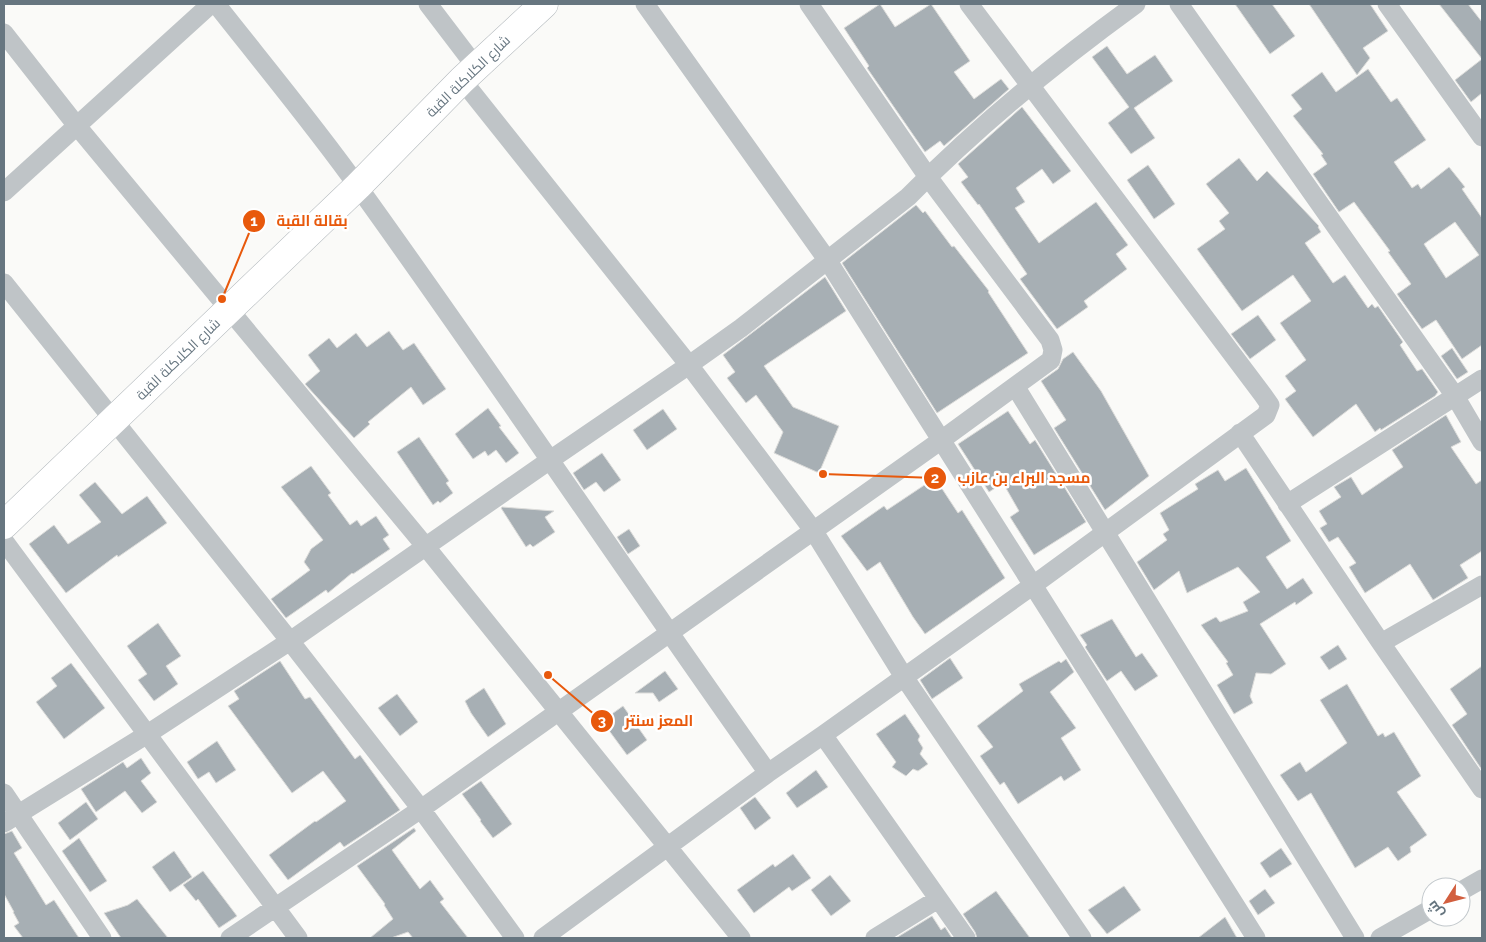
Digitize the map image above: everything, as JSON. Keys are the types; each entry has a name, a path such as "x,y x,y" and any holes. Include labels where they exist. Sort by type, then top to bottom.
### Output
{"street":[{"path":"4,192 210,4"},
{"path":"216,4 358,186 669,634 768,773"},
{"path":"428,4 469,74 813,530 904,677 1082,938"},
{"name":"شارع الكلاكلة القبة","path":"4,525 358,186 469,74 544,4"},
{"path":"645,4 828,261 902,377 940,441 1256,938"},
{"path":"230,938 421,810 1051,360 1053,350 1050,340 928,177 809,4"},
{"path":"542,938 768,773 1032,586 1266,415 1270,405 969,4"},
{"path":"11,819 146,735 290,641 688,366 828,261 908,198 928,177 1030,86 1079,46 1136,4"},
{"path":"1178,4 1455,396 1482,442"},
{"path":"1387,4 1482,137"},
{"path":"4,33 77,126 228,310 426,547 741,938"},
{"path":"4,283 290,641 421,810 515,938"},
{"path":"1287,504 1482,379"},
{"path":"1015,386 1355,938"},
{"path":"1240,433 1482,789"},
{"path":"4,541 298,938"},
{"path":"1381,643 1482,585"},
{"path":"824,735 966,938"},
{"path":"4,793 11,819 102,938"},
{"path":"1471,885 1482,879"},
{"path":"875,938 938,899"},
{"path":"1380,938 1421,915"}],"building":[{"path":"880,4 895,27 931,4 970,61 954,72 974,99 1001,79 1009,89 944,146 940,141 925,152 867,68 869,66 844,28"},
{"path":"1235,4 1272,4 1295,36 1270,54"},
{"path":"1309,4 1370,4 1388,31 1363,48 1370,58 1357,75"},
{"path":"1439,4 1468,4 1482,22 1482,59"},
{"path":"1107,46 1127,74 1155,55 1173,81 1134,108 1155,138 1131,154 1108,123 1129,107 1092,57"},
{"path":"1482,59 1482,93 1471,102 1455,80"},
{"path":"1368,69 1391,102 1397,98 1426,140 1394,162 1412,188 1418,184 1421,189 1449,167 1465,187 1462,189 1482,218 1482,345 1462,359 1436,320 1422,329 1397,294 1411,284 1388,252 1390,251 1354,202 1339,212 1313,174 1327,164 1321,155 1323,154 1293,116 1302,109 1291,95 1322,72 1336,92","holes":["1455,222 1479,255 1446,278 1424,244"]},
{"path":"1022,107 1071,171 1053,184 1042,169 1016,188 1025,202 1015,208 1039,243 1096,202 1128,245 1116,254 1127,269 1084,301 1088,307 1057,329 1020,279 1027,274 979,204 961,182 968,177 958,164"},
{"path":"1239,158 1257,181 1267,171 1319,226 1321,232 1305,243 1333,283 1345,275 1368,308 1372,304 1375,308 1378,306 1403,342 1400,345 1417,371 1422,369 1438,392 1435,396 1375,432 1356,404 1313,437 1285,399 1296,391 1285,376 1306,360 1280,323 1311,301 1293,275 1242,311 1197,249 1225,229 1219,221 1229,213 1206,184"},
{"path":"1148,165 1175,204 1154,219 1127,180"},
{"path":"916,205 923,213 925,211 989,291 1028,353 937,413 842,263"},
{"path":"825,277 846,311 764,366 793,407 839,426 819,473 774,453 783,432 756,395 746,403 727,378 735,372 723,355"},
{"path":"1258,315 1276,340 1250,359 1231,334"},
{"path":"389,331 403,350 414,343 446,389 423,405 411,387 368,422 370,424 354,438 305,384 320,371 308,355 329,338 337,348 356,333 367,347"},
{"path":"1452,348 1468,372 1457,379 1441,356"},
{"path":"1073,352 1101,391 1149,476 1105,510 1054,428 1066,420 1041,381 1058,369 1063,359"},
{"path":"488,408 501,426 499,427 519,453 506,463 496,450 488,456 485,451 473,459 455,434"},
{"path":"663,409 677,429 647,450 633,430"},
{"path":"1008,411 1030,444 1035,440 1086,522 1034,555 1010,517 1019,511 1003,483 989,492 958,444"},
{"path":"1446,415 1461,442 1451,447 1476,484 1482,480 1482,551 1460,565 1468,578 1433,600 1410,564 1365,593 1349,567 1356,563 1338,537 1329,542 1320,528 1327,524 1319,511 1341,497 1334,487 1351,477 1362,495 1403,467 1392,450"},
{"path":"419,437 449,481 446,483 453,493 440,503 438,501 433,505 397,452"},
{"path":"602,453 621,480 604,492 596,482 584,490 573,473"},
{"path":"311,466 331,493 328,495 350,525 357,520 361,526 376,516 389,535 383,539 390,549 352,573 328,593 326,590 286,618 271,599 310,570 304,562 311,549 323,540 281,487"},
{"path":"1246,468 1291,541 1266,557 1287,589 1303,578 1313,593 1296,605 1295,602 1260,624 1286,664 1271,674 1256,673 1250,696 1253,703 1234,714 1217,685 1233,675 1226,663 1228,662 1201,625 1216,617 1220,622 1248,611 1243,602 1260,592 1238,567 1187,593 1179,571 1154,590 1137,562 1167,540 1163,534 1169,530 1160,513 1198,489 1195,484 1218,470 1225,481"},
{"path":"935,478 958,513 962,510 1005,578 925,634 880,562 867,571 841,536 884,506 887,510"},
{"path":"95,482 122,514 147,496 167,523 118,557 117,555 66,593 29,544 54,525 68,544 101,522 79,495"},
{"path":"502,507 554,511 545,517 555,532 533,547 530,544 526,547"},
{"path":"629,529 640,546 628,554 617,537"},
{"path":"1112,619 1136,657 1142,653 1158,676 1135,691 1121,671 1107,681 1085,647 1087,645 1080,635"},
{"path":"158,623 181,656 166,666 178,684 154,701 138,680 147,674 127,646"},
{"path":"1338,645 1347,659 1329,670 1320,657"},
{"path":"950,658 963,678 932,699 920,680"},
{"path":"1066,659 1074,672 1050,692 1076,728 1061,738 1081,770 1064,781 1061,776 1018,804 1004,782 1000,785 980,756 993,747 977,726 1023,691 1019,684 1059,661 1061,663"},
{"path":"280,661 305,699 310,697 355,759 360,755 400,810 344,847 340,842 288,880 269,855 346,801 323,771 292,793 228,706 239,699 234,691"},
{"path":"71,663 105,708 64,739 36,702 57,686 51,678"},
{"path":"1482,666 1482,770 1452,725 1467,714 1450,689"},
{"path":"665,671 678,689 659,702 653,693 635,693"},
{"path":"1347,684 1378,736 1383,733 1385,737 1394,732 1421,776 1397,792 1427,835 1410,847 1411,852 1398,861 1388,847 1355,868 1311,793 1298,801 1280,775 1300,762 1306,772 1347,743 1320,700"},
{"path":"484,688 506,724 488,737 465,701"},
{"path":"397,694 418,722 400,736 378,708"},
{"path":"623,706 647,740 627,755 602,721"},
{"path":"905,714 920,736 918,740 923,748 920,754 928,764 918,771 913,769 906,776 892,767 896,762 876,734"},
{"path":"217,741 236,770 216,783 209,772 198,779 187,762"},
{"path":"141,758 151,773 141,781 157,802 142,813 125,791 96,812 81,789 123,762 127,768"},
{"path":"816,770 828,787 797,808 786,793"},
{"path":"481,781 512,824 493,838 462,794"},
{"path":"755,797 771,818 755,830 740,808"},
{"path":"86,802 98,819 70,840 58,823"},
{"path":"414,828 416,831 392,850 420,889 430,880 444,899 440,902 468,938 413,938 408,932 391,938 370,938 393,919 385,904 357,866"},
{"path":"12,831 22,848 14,853 46,905 54,900 79,938 23,938 14,926 19,923 4,894 4,834"},
{"path":"79,838 107,881 90,892 62,851"},
{"path":"1281,848 1292,864 1270,878 1260,863"},
{"path":"174,851 192,877 170,892 152,867"},
{"path":"793,854 811,878 792,891 789,887 754,913 737,890 773,864 775,867"},
{"path":"203,871 237,916 219,928 198,899 196,901 183,885"},
{"path":"830,875 851,901 831,916 811,890"},
{"path":"1124,886 1141,910 1107,934 1088,910"},
{"path":"1265,889 1275,903 1258,915 1249,901"},
{"path":"996,891 1030,938 977,938 963,914"},
{"path":"137,899 168,938 121,938 104,913 128,905"},
{"path":"932,916 941,930 945,927 952,938 896,938"},
{"path":"1225,917 1237,938 1198,938"}],"place":[{"name":"بقالة القبة","path":"222,299"},
{"name":"مسجد البراء بن عازب","path":"823,474"},
{"name":"المعز سنتر","path":"548,675"}]}
